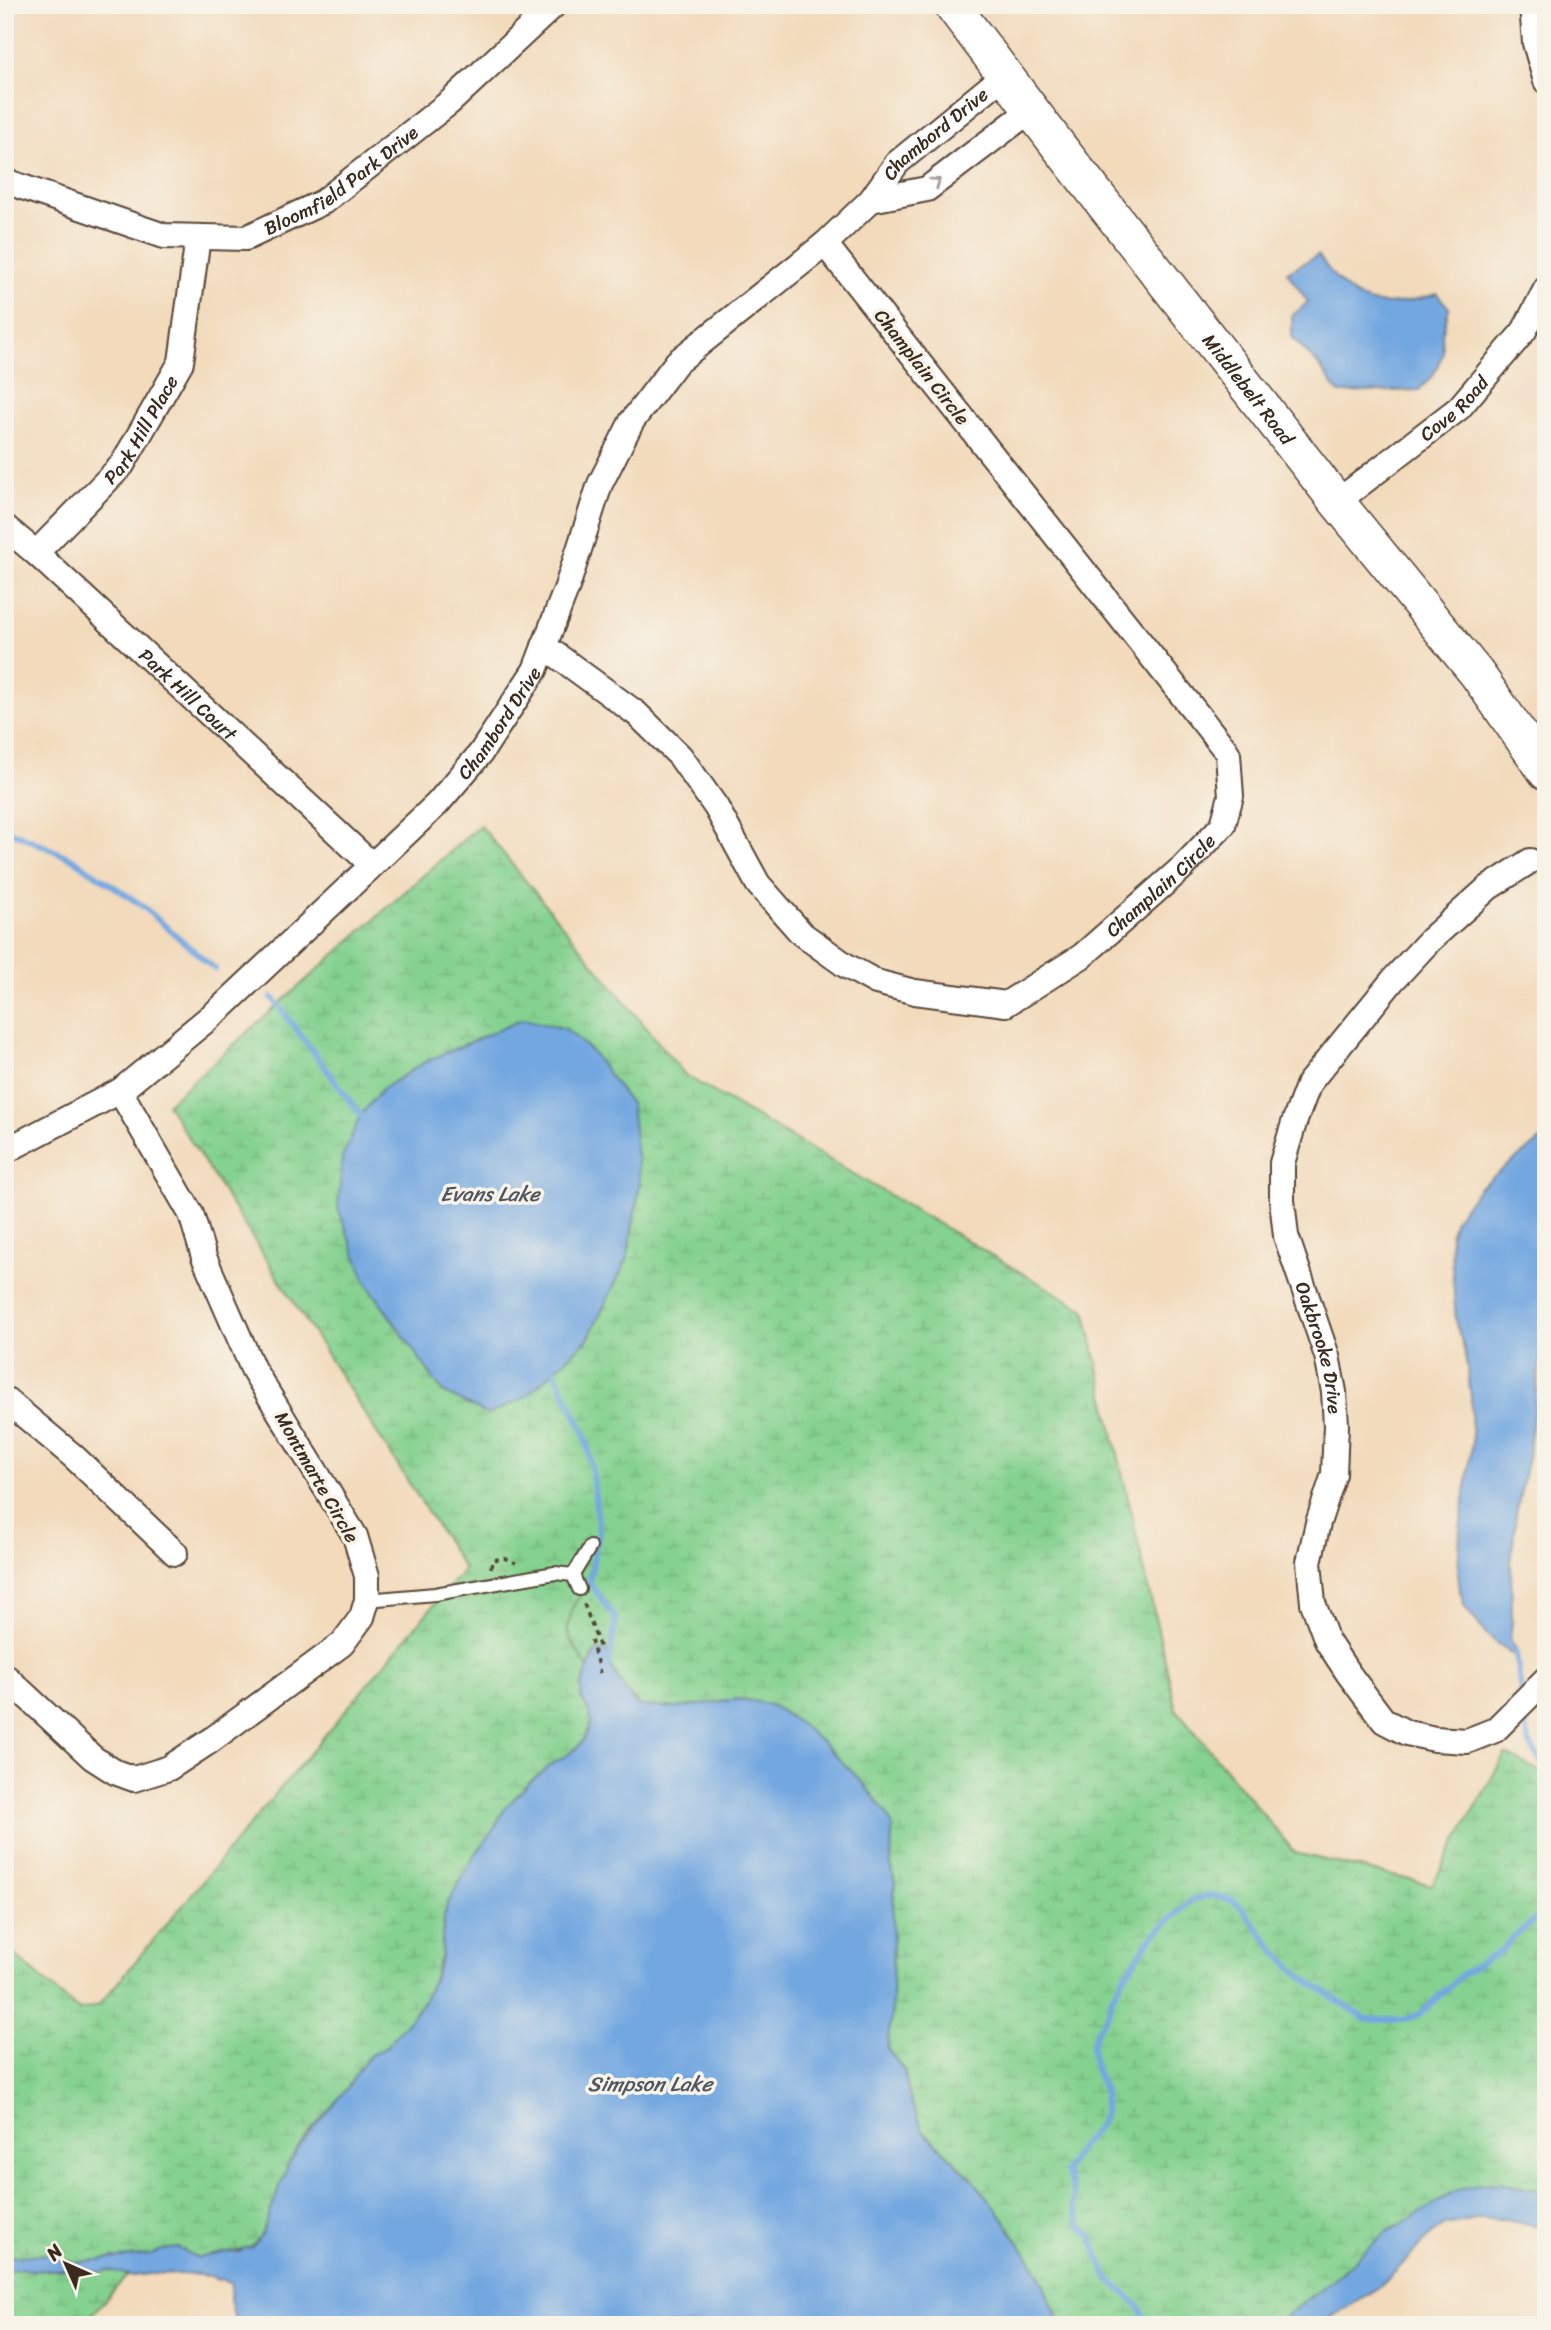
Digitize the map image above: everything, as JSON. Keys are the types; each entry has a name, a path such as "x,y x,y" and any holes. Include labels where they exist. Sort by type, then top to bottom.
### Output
{"street":[{"name":"Bloomfield Park Drive","path":"5,181 164,236 246,238 323,202 450,102 554,5"},
{"name":"Middlebelt Road","path":"952,5 1337,502 1477,674 1546,772"},
{"path":"1532,5 1535,43 1546,81"},
{"name":"Chambord Drive","path":"5,1151 120,1091 221,1008 437,804 480,754 535,670 568,587 600,484 632,421 677,362 825,244 871,200 897,163 1006,74"},
{"name":"Chambord Drive","path":"871,200 927,189 1032,109"},
{"name":"Park Hill Place","path":"36,553 122,465 181,362 198,237"},
{"name":"Champlain Circle","path":"544,646 637,714 680,756 716,807 758,884 802,933 845,965 876,982 915,992 1006,1004 1082,956 1183,867 1223,825 1231,796 1228,754 1224,748 825,244"},
{"name":"Cove Road","path":"1337,502 1459,408 1524,331 1546,289"},
{"name":"Park Hill Court","path":"5,527 371,864"},
{"name":"Oakbrooke Drive","path":"1530,861 1488,888 1430,940 1393,980 1309,1083 1282,1163 1282,1200 1286,1236 1327,1356 1334,1392 1334,1474 1309,1562 1313,1603 1327,1641 1384,1721 1407,1733 1435,1739 1467,1741 1495,1730 1546,1679"},
{"name":"Montmarte Circle","path":"120,1091 191,1214 204,1257 253,1369 355,1536 367,1576 367,1600"},
{"path":"5,1399 73,1456 175,1553"},
{"path":"5,1676 93,1758 115,1772 134,1779 169,1768 211,1741 342,1644 362,1617 367,1600"}],"lane":[{"path":"573,1575 590,1547"},
{"path":"367,1600 435,1594 555,1573 573,1575"},
{"path":"573,1575 579,1589"}],"path":[{"path":"579,1589 601,1651"},
{"path":"591,1640 600,1673"}],"green space":[{"path":"480,825 685,1075 1085,1310 1176,1709 1295,1853 1432,1885 1505,1754 1546,1774 1546,2192 1499,2183 1423,2212 1386,2232 1338,2275 1274,2325 1061,2325 1036,2268 997,2210 970,2176 923,2131 911,2103 904,2070 887,2049 892,2008 895,1884 891,1865 892,1825 886,1813 863,1783 824,1744 773,1706 739,1699 677,1708 641,1706 626,1692 609,1664 615,1619 589,1582 572,1608 567,1633 588,1669 581,1698 590,1716 588,1732 575,1750 522,1790 477,1853 456,1903 434,1978 423,2002 394,2039 362,2064 348,2088 300,2145 265,2226 253,2245 234,2252 201,2258 184,2250 128,2275 82,2325 5,2325 5,1947 79,2011 99,2005 464,1569 167,1104","holes":["484,1036 640,1183 627,1260 588,1339 488,1414 443,1392 366,1282 383,1089 425,1062"]},
{"path":"589,1582 616,1619 609,1664 595,1652 588,1669 567,1634 572,1608"}],"water":[{"path":"1318,255 1344,286 1368,301 1398,303 1437,294 1449,308 1442,334 1443,354 1432,377 1419,390 1339,393 1318,364 1292,337 1292,316 1308,302 1287,272"},
{"name":"Evans Lake","path":"523,1019 566,1029 593,1053 631,1105 640,1183 627,1260 588,1339 526,1397 488,1415 443,1392 366,1282 338,1208 342,1158 360,1116 382,1089 425,1062"},
{"path":"1546,1136 1546,1348 1540,1363 1528,1457 1516,1514 1511,1564 1510,1639 1516,1653 1511,1654 1488,1636 1465,1607 1460,1591 1460,1529 1472,1444 1471,1398 1465,1353 1456,1321 1450,1236 1455,1219 1480,1187"},
{"name":"Simpson Lake","path":"607,1651 609,1664 618,1679 633,1701 641,1706 677,1708 739,1699 773,1706 824,1744 863,1783 886,1813 892,1825 891,1865 895,1884 892,2008 887,2049 904,2070 911,2103 923,2131 970,2176 997,2210 1036,2268 1061,2325 236,2325 230,2299 231,2284 211,2276 159,2273 133,2276 109,2270 33,2271 22,2268 5,2272 5,2257 45,2254 76,2262 151,2255 178,2248 198,2258 240,2252 251,2247 262,2234 288,2165 300,2145 348,2087 369,2056 385,2048 418,2010 440,1963 444,1916 448,1903 505,1808 528,1784 552,1764 575,1750 584,1740 591,1722 589,1711 581,1698 581,1686 595,1652"},
{"path":"1499,2183 1546,2192 1546,2231 1502,2219 1475,2219 1445,2225 1432,2234 1382,2285 1319,2325 1274,2325 1338,2275 1386,2232 1455,2191 1480,2184"}],"waterway":[{"path":"5,829 73,859 140,904 215,969"},
{"path":"272,997 366,1122"},
{"path":"551,1365 585,1434 591,1462 599,1532 589,1582 616,1619 609,1664"},
{"path":"1516,1653 1521,1692"},
{"path":"1524,1710 1529,1743 1546,1769"},
{"path":"1149,2325 1139,2307 1107,2277 1090,2235 1081,2225 1074,2207 1072,2187 1066,2171 1078,2149 1101,2123 1104,2112 1105,2093 1094,2066 1092,2045 1096,2033 1110,2010 1112,1998 1125,1975 1152,1937 1191,1900 1209,1895 1232,1900 1242,1908 1277,1953 1301,1976 1365,2019 1404,2020 1420,2014 1465,1972 1501,1951 1512,1938 1546,1911"}]}
